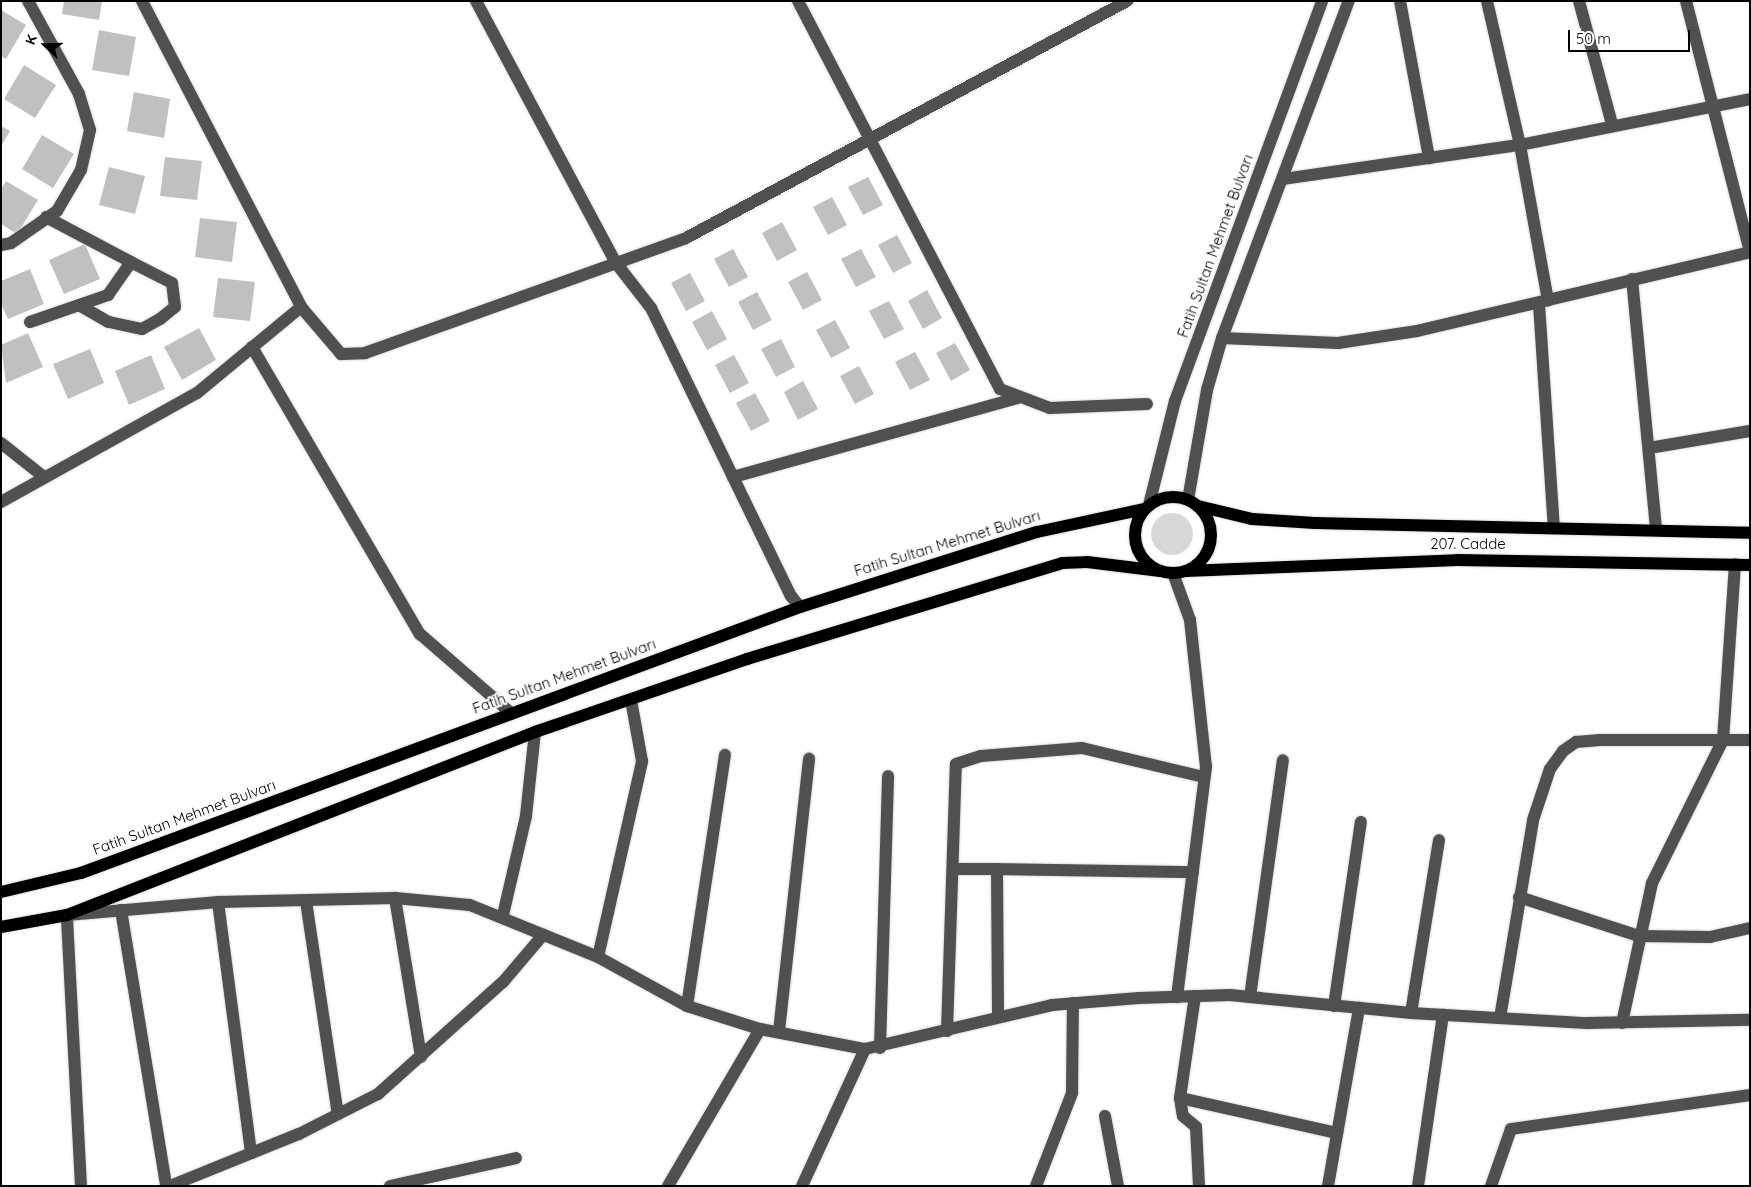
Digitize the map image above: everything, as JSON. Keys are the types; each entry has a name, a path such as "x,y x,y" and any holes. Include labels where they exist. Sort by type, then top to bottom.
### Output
{"main road":[{"path":"1,928 67,915 535,732 747,658 1062,563 1087,562 1160,571 1180,572 1197,564 1210,542 1211,529 1193,503 1168,497 1146,507 1137,520 1136,545 1149,566 1160,571"},
{"name":"207. Cadde","path":"1193,503 1252,519 1306,523 1554,527 1750,533"},
{"name":"Fatih Sultan Mehmet Bulvarı","path":"1,892 81,873 800,607 1037,532 1146,507"},
{"name":"207. Cadde","path":"1180,572 1456,560 1750,564"}],"street":[{"path":"1,245 11,243 57,211 82,170 90,130 78,94 28,1"},
{"path":"142,1 301,307 341,354 365,354 686,238 1127,1"},
{"path":"476,1 616,263 652,308 791,596 800,607"},
{"path":"798,1 1000,388 1017,398 1050,408 1147,404"},
{"name":"Fatih Sultan Mehmet Bulvarı","path":"1146,507 1175,401 1322,1"},
{"path":"1193,503 1207,390 1222,338 1349,1"},
{"path":"1400,1 1429,158"},
{"path":"1486,1 1520,145 1543,302 1554,527"},
{"path":"1579,1 1612,124"},
{"path":"1222,338 1338,343 1543,302 1750,252 1715,106 1686,1"},
{"path":"1283,179 1520,145 1612,124 1750,99"},
{"path":"46,217 172,283 175,307 160,319 142,329 109,322 79,305"},
{"path":"30,322 108,295 131,262"},
{"path":"1632,279 1656,530"},
{"path":"1,502 197,393 301,307"},
{"path":"252,348 420,634 511,713"},
{"path":"733,477 1017,398"},
{"path":"1649,448 1750,431"},
{"path":"1,443 44,477"},
{"path":"1622,1023 1652,883 1723,740 1735,564"},
{"path":"1177,997 1204,777 1190,620 1180,572"},
{"path":"598,957 642,761 631,700"},
{"path":"503,915 526,816 535,732"},
{"path":"1500,1018 1533,820 1550,769 1563,751 1576,742 1750,740"},
{"path":"947,1031 954,869 956,764 981,756 1082,748 1204,777"},
{"path":"687,1006 725,755"},
{"path":"779,1031 809,758"},
{"path":"1250,997 1283,760"},
{"path":"880,1048 888,776"},
{"path":"1334,1006 1361,822"},
{"path":"1411,1013 1439,840"},
{"path":"954,869 1193,872"},
{"path":"998,870 998,1017"},
{"path":"1519,897 1640,936 1710,937 1750,928"},
{"path":"81,1186 67,915 218,902 395,898 470,905 503,915 543,935 598,957 687,1006 760,1029 779,1031 865,1049 880,1048 998,1017 1073,1003 1195,996 1250,997 1411,1013 1500,1018 1622,1023 1750,1020"},
{"path":"395,898 421,1057"},
{"path":"306,901 338,1114"},
{"path":"218,902 251,1153"},
{"path":"121,910 166,1186"},
{"path":"170,1186 251,1153 378,1094 503,982 543,935"},
{"path":"1195,996 1180,1098 1183,1116 1196,1128 1199,1186"},
{"path":"1036,1186 1072,1093 1073,1003"},
{"path":"1328,1186 1358,1008"},
{"path":"1418,1186 1444,1015"},
{"path":"668,1186 760,1029"},
{"path":"802,1186 865,1049"},
{"path":"1491,1186 1511,1129 1750,1095"},
{"path":"1180,1098 1337,1133"},
{"path":"1105,1116 1118,1186"},
{"path":"390,1186 516,1158"}],"shaded area":[{"path":"1176,513 1184,516 1190,522 1193,534 1190,546 1184,552 1168,555 1160,552 1154,546 1151,530 1154,522 1160,516"}],"building":[{"path":"64,1 102,1 99,20 62,14"},
{"path":"1,10 26,25 6,59 1,56"},
{"path":"99,30 136,37 129,76 92,70"},
{"path":"24,65 56,85 35,118 4,99"},
{"path":"134,92 170,99 164,138 127,131"},
{"path":"1,126 10,131 1,146"},
{"path":"42,135 74,154 53,188 22,169"},
{"path":"165,157 202,161 197,200 160,196"},
{"path":"109,167 145,176 135,214 99,205"},
{"path":"868,177 883,205 863,215 848,187"},
{"path":"6,181 38,200 17,234 1,224 1,189"},
{"path":"832,197 847,225 828,235 813,207"},
{"path":"200,218 237,222 232,262 195,257"},
{"path":"782,222 797,250 777,261 762,233"},
{"path":"897,235 912,263 893,273 878,245"},
{"path":"85,244 100,279 64,294 49,260"},
{"path":"733,249 748,277 729,287 714,259"},
{"path":"861,249 876,277 856,287 841,259"},
{"path":"30,269 44,304 8,319 1,304 1,281"},
{"path":"807,272 822,300 803,310 788,282"},
{"path":"690,273 705,301 686,311 671,283"},
{"path":"218,278 255,282 250,321 213,317"},
{"path":"927,290 942,318 923,329 908,301"},
{"path":"757,292 772,320 753,330 738,302"},
{"path":"889,301 904,329 884,339 869,311"},
{"path":"712,311 727,339 707,350 692,322"},
{"path":"835,320 850,348 831,358 816,330"},
{"path":"199,328 216,360 182,380 164,347"},
{"path":"28,333 43,367 6,383 1,345"},
{"path":"781,339 795,367 776,377 761,349"},
{"path":"955,343 970,370 951,381 936,353"},
{"path":"90,349 104,383 68,399 53,364"},
{"path":"915,352 930,380 910,390 895,362"},
{"path":"151,355 165,389 129,405 115,371"},
{"path":"734,355 749,383 730,393 715,365"},
{"path":"859,366 874,394 855,404 840,376"},
{"path":"803,381 818,409 798,420 784,392"},
{"path":"755,393 770,421 751,431 736,403"}]}
